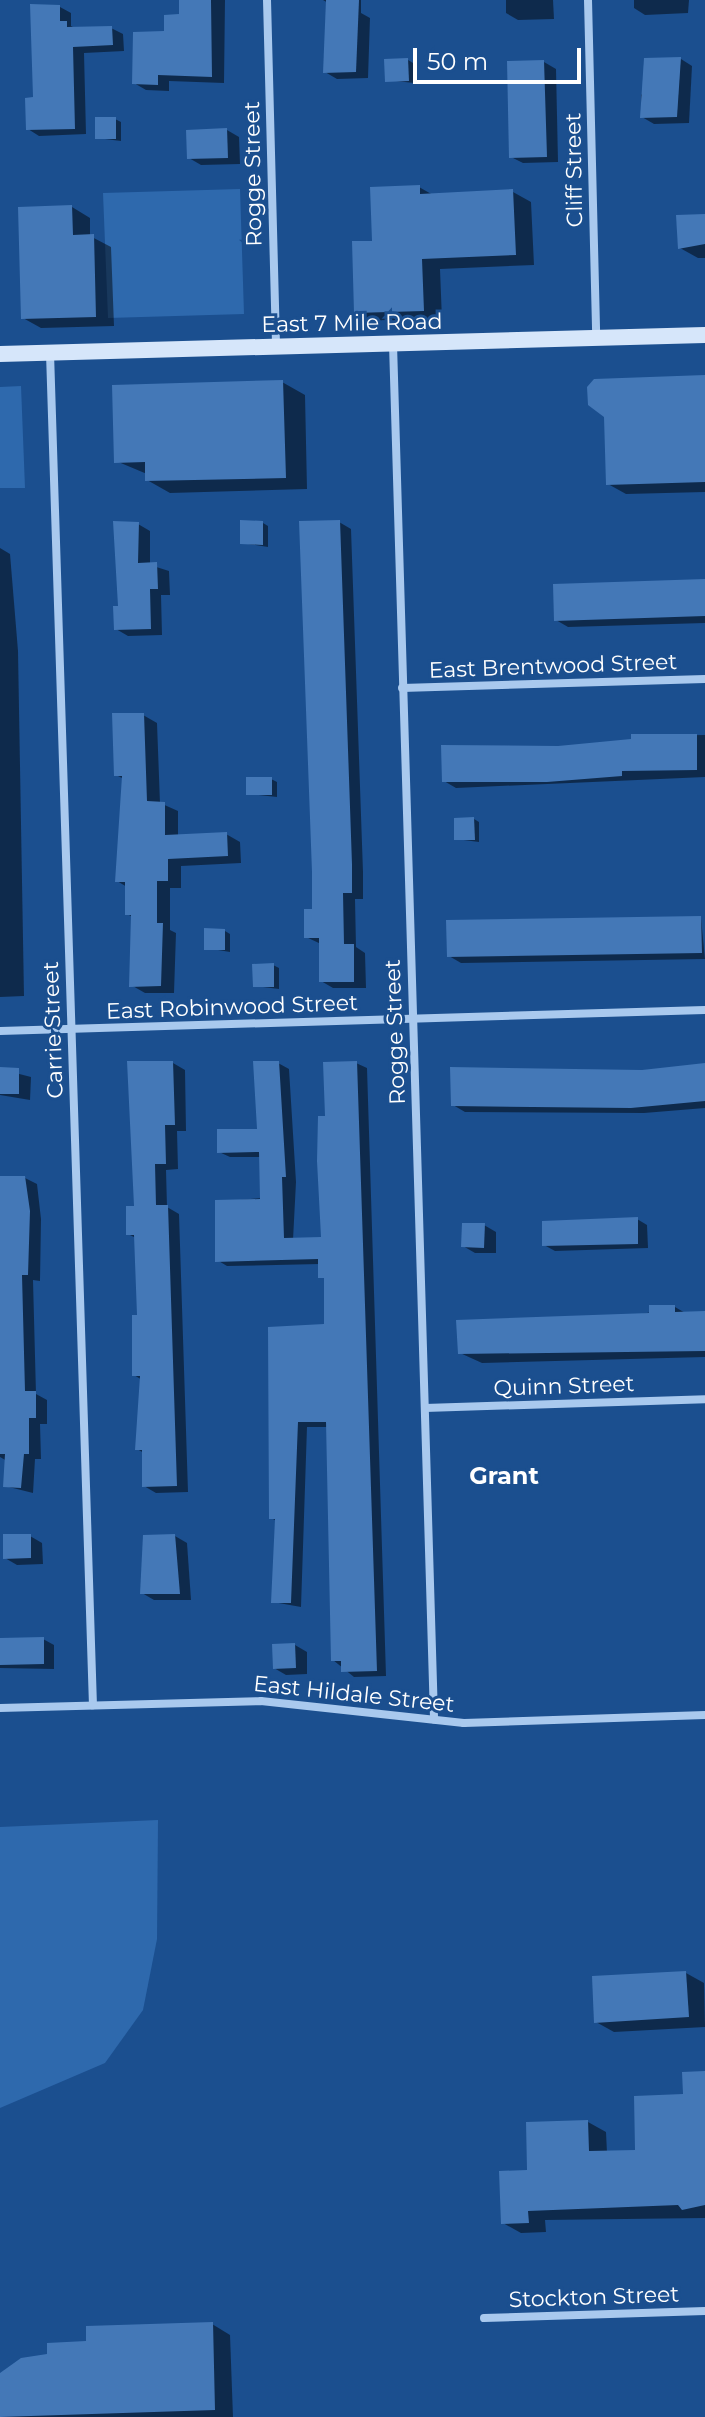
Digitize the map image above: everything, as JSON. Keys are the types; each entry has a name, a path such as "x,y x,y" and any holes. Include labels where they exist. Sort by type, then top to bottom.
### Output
{"street":[{"name":"Rogge Street","path":"267,0 276,347"},
{"name":"Cliff Street","path":"588,0 596,339"},
{"name":"East 7 Mile Road","path":"0,354 705,335"},
{"name":"Rogge Street","path":"393,344 434,1719"},
{"name":"Carrie Street","path":"50,353 93,1705"},
{"name":"East Brentwood Street","path":"402,688 705,679"},
{"name":"East Robinwood Street","path":"0,1031 705,1010"},
{"name":"Quinn Street","path":"425,1408 705,1399"},
{"name":"East Hildale Street","path":"0,1708 261,1701 464,1723 705,1715"},
{"name":"Stockton Street","path":"484,2318 705,2311"}],"shaded area":[{"path":"240,189 244,314 108,318 103,193"},
{"path":"21,386 25,488 0,488 0,387"},
{"path":"158,1820 157,1939 143,2010 105,2063 0,2108 0,1827"}],"building":[{"path":"179,0 211,0 212,77 158,75 158,85 132,84 133,32 164,31 164,15 179,14"},
{"path":"326,0 359,0 356,72 323,73"},
{"path":"30,4 60,5 60,21 67,21 67,27 112,26 113,45 73,47 75,129 26,130 25,98 33,97"},
{"path":"681,57 677,117 640,118 644,58"},
{"path":"408,58 409,81 385,82 384,59"},
{"path":"544,60 547,157 509,158 507,61"},
{"path":"95,117 116,117 116,139 95,139"},
{"path":"227,128 228,158 187,159 186,130"},
{"path":"420,185 420,194 513,189 516,255 422,259 424,311 354,313 352,241 372,241 370,187"},
{"path":"72,205 73,235 94,234 96,317 21,319 18,207"},
{"path":"705,214 705,244 678,249 676,215"},
{"path":"705,375 705,482 606,485 604,417 588,405 587,387 594,379"},
{"path":"283,380 286,478 145,481 145,462 114,463 112,385"},
{"path":"240,520 263,521 263,545 240,544"},
{"path":"340,520 352,864 352,893 343,893 344,944 354,944 354,982 319,982 319,938 304,938 304,909 312,909 312,872 299,521"},
{"path":"113,521 139,522 138,563 157,562 158,589 150,589 151,629 114,630 113,606 118,606"},
{"path":"705,579 705,616 554,621 553,584"},
{"path":"112,713 144,713 147,801 165,802 165,835 227,832 228,856 168,859 168,881 157,881 157,923 163,923 161,986 129,987 131,915 125,915 125,882 115,882 122,776 114,776"},
{"path":"631,734 697,734 697,770 622,771 622,776 547,782 442,782 441,745 558,746 631,739"},
{"path":"246,777 272,777 272,795 246,795"},
{"path":"474,817 475,840 454,840 454,818"},
{"path":"701,916 702,953 447,957 446,920"},
{"path":"204,928 225,929 225,950 204,950"},
{"path":"274,963 274,987 253,987 252,964"},
{"path":"127,1061 173,1061 175,1125 165,1125 166,1164 155,1164 156,1205 168,1205 177,1486 142,1487 142,1450 135,1450 140,1376 132,1376 132,1315 137,1315 134,1235 126,1235 126,1206 134,1206"},
{"path":"253,1061 279,1061 286,1177 282,1177 284,1238 321,1237 317,1161 318,1116 325,1116 323,1062 357,1061 377,1671 341,1672 341,1661 331,1661 326,1422 298,1422 291,1603 271,1603 275,1519 269,1519 268,1327 324,1324 324,1278 318,1278 318,1259 215,1262 215,1200 260,1199 259,1152 217,1153 217,1129 257,1129"},
{"path":"705,1063 705,1101 631,1108 451,1106 450,1067 642,1070"},
{"path":"0,1067 19,1068 19,1094 0,1094"},
{"path":"0,1176 25,1176 30,1211 28,1275 22,1275 25,1391 36,1391 36,1418 29,1418 29,1454 24,1454 21,1488 3,1487 5,1454 0,1454"},
{"path":"638,1217 638,1244 542,1246 542,1221"},
{"path":"462,1223 485,1223 484,1248 461,1247"},
{"path":"649,1305 675,1305 675,1312 705,1311 705,1351 458,1354 456,1320 649,1313"},
{"path":"3,1534 31,1534 31,1558 3,1559"},
{"path":"175,1534 180,1594 140,1594 143,1535"},
{"path":"44,1637 44,1664 0,1665 0,1638"},
{"path":"295,1643 296,1668 273,1669 272,1644"},
{"path":"686,1971 689,2017 594,2023 592,1976"},
{"path":"705,2071 705,2205 682,2210 678,2205 528,2211 529,2223 501,2224 499,2171 527,2170 526,2122 588,2120 589,2151 635,2150 634,2096 683,2094 682,2072"},
{"path":"213,2322 215,2410 0,2417 0,2373 21,2358 47,2354 47,2343 86,2341 86,2326"}],"district":[{"name":"Grant","path":"504,1476"}]}
